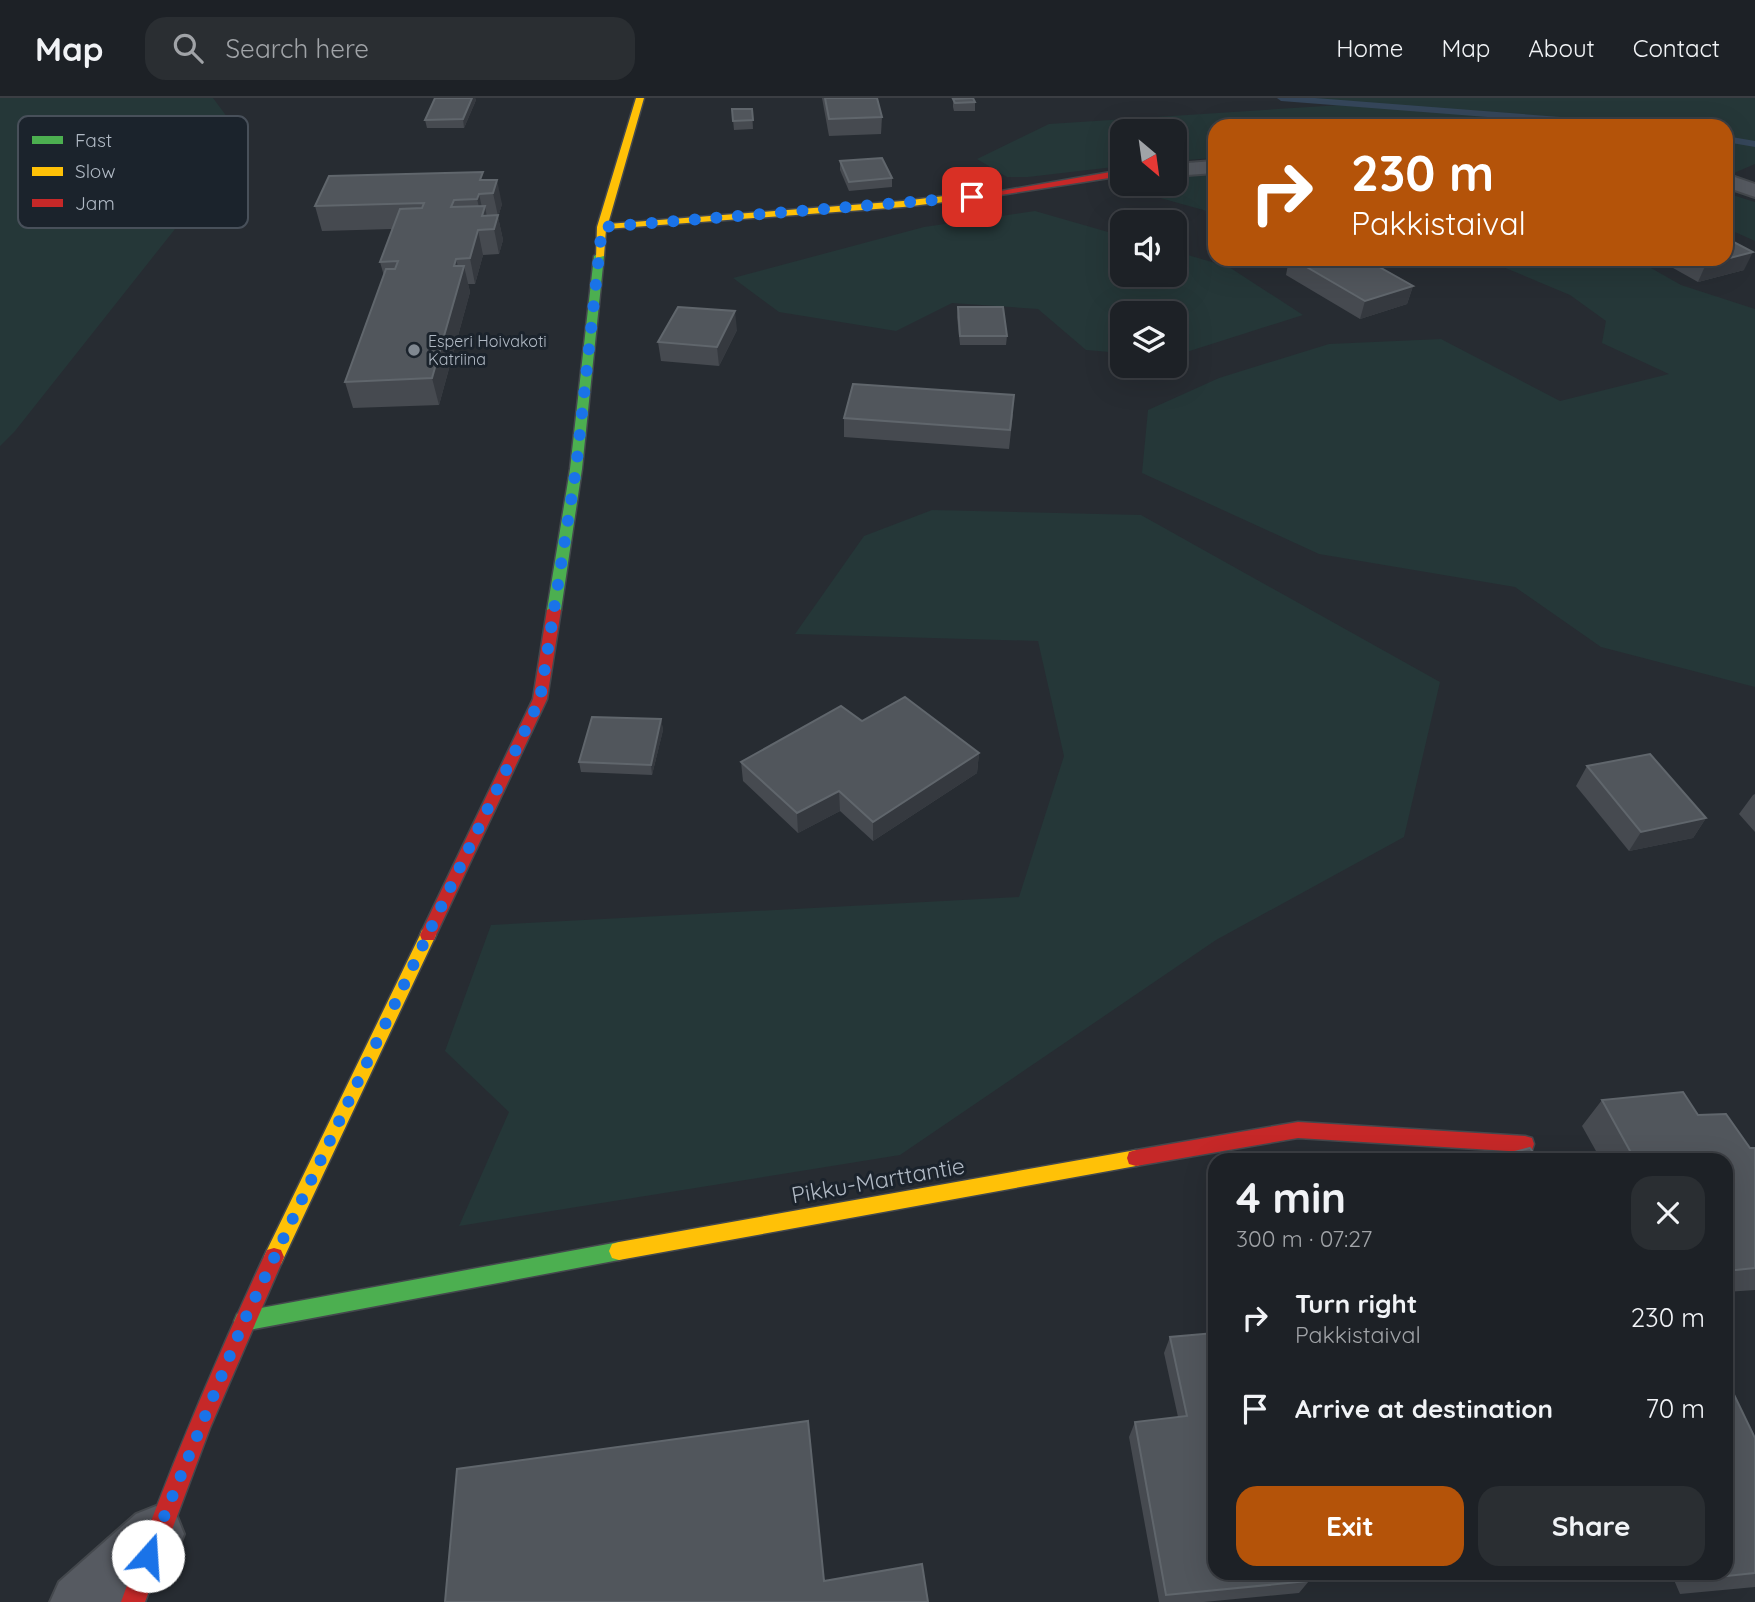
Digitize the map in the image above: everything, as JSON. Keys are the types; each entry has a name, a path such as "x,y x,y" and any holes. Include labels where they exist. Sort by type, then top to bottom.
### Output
{"street":[{"path":"133,1602 156,1534 244,1321 540,699 576,469 602,227 640,98"},
{"path":"1187,169 1208,167"},
{"path":"602,227 917,203 1110,175"},
{"path":"1733,183 1755,191"},
{"name":"Pikku-Marttantie","path":"244,1321 926,1194 1298,1130 1525,1144"},
{"path":"79,1602 156,1534"}],"shaded area":[{"path":"0,98 213,98 226,116 18,116 18,228 176,228 15,431 0,446"},
{"path":"1280,98 1755,98 1755,164 1733,173 1733,119 1208,119 1208,158 1187,160 1187,119 1126,119 1356,104"},
{"path":"1110,120 1110,167 1007,177 977,159 1049,124"},
{"path":"1208,173 1208,211 1153,196 1187,196 1187,175"},
{"path":"1733,195 1755,202 1755,241 1733,231"},
{"path":"1035,211 1110,233 1110,287 1187,287 1187,255 1208,261 1208,266 1229,267 1303,315 1187,352 1187,301 1110,301 1110,352 1086,350 1038,309 952,303 896,331 779,312 733,278 924,227"},
{"path":"1501,266 1647,266 1681,285 1755,309 1755,687 1601,647 1515,587 1319,554 1142,473 1148,410 1219,378 1329,344 1441,339 1560,401 1669,374 1602,343 1606,321 1570,295"},
{"path":"932,510 1141,515 1440,682 1404,837 1216,940 900,1155 459,1226 509,1112 445,1051 491,925 1019,897 1064,756 1038,641 795,634 864,536"}],"building":[{"path":"435,98 472,98 463,119 425,120"},
{"path":"825,98 877,98 882,117 829,119"},
{"path":"973,98 975,102 955,103 953,99"},
{"path":"732,109 752,109 753,120 733,121"},
{"path":"882,158 892,178 849,182 840,161"},
{"name":"Esperi Hoivakoti Katriina","path":"483,172 480,180 497,180 493,193 479,194 477,199 454,200 451,207 485,206 482,216 498,215 494,229 478,230 470,258 456,259 454,266 464,266 432,378 345,382 386,269 395,269 398,261 380,262 400,209 422,208 424,203 315,206 329,176"},
{"path":"1733,242 1753,252 1733,257"},
{"path":"1305,266 1377,266 1413,286 1365,301"},
{"path":"678,307 735,311 717,347 658,342"},
{"path":"958,307 1003,307 1007,336 960,336"},
{"path":"853,384 1014,395 1010,430 844,418"},
{"path":"905,697 979,753 873,822 839,791 797,813 741,762 841,706 862,721"},
{"path":"592,717 661,719 651,765 579,762"},
{"path":"1650,754 1706,818 1641,832 1587,766"},
{"path":"1683,1092 1698,1115 1726,1114 1750,1148 1755,1148 1755,1268 1733,1270 1733,1153 1631,1153 1602,1100"},
{"path":"1530,1148 1534,1153 1510,1153"},
{"path":"1208,1334 1208,1580 1309,1581 1166,1595 1135,1422 1187,1416 1170,1337"},
{"path":"1733,1392 1755,1438 1755,1573 1733,1575"},
{"path":"808,1421 824,1581 922,1564 928,1602 445,1602 457,1469"}],"waterway":[{"path":"1281,98 1550,119"},
{"path":"1733,140 1755,144"}],"traffic: fast":[{"path":"554,610 576,469 599,256"},
{"path":"244,1321 619,1251"}],"traffic: slow":[{"path":"599,256 602,227 640,98"},
{"path":"602,227 903,204 994,193"},
{"path":"274,1257 428,935"},
{"path":"619,1251 1136,1158"}],"traffic: jam":[{"path":"994,193 1110,175"},
{"path":"428,935 540,699 554,610"},
{"path":"1136,1158 1298,1130 1525,1144"},
{"path":"133,1602 164,1514 199,1428 274,1257"}],"place":[{"name":"Esperi Hoivakoti Katriina","path":"414,350"}],"route":[{"path":"148,1556 244,1321 540,699 576,469 602,227 972,197"}]}
